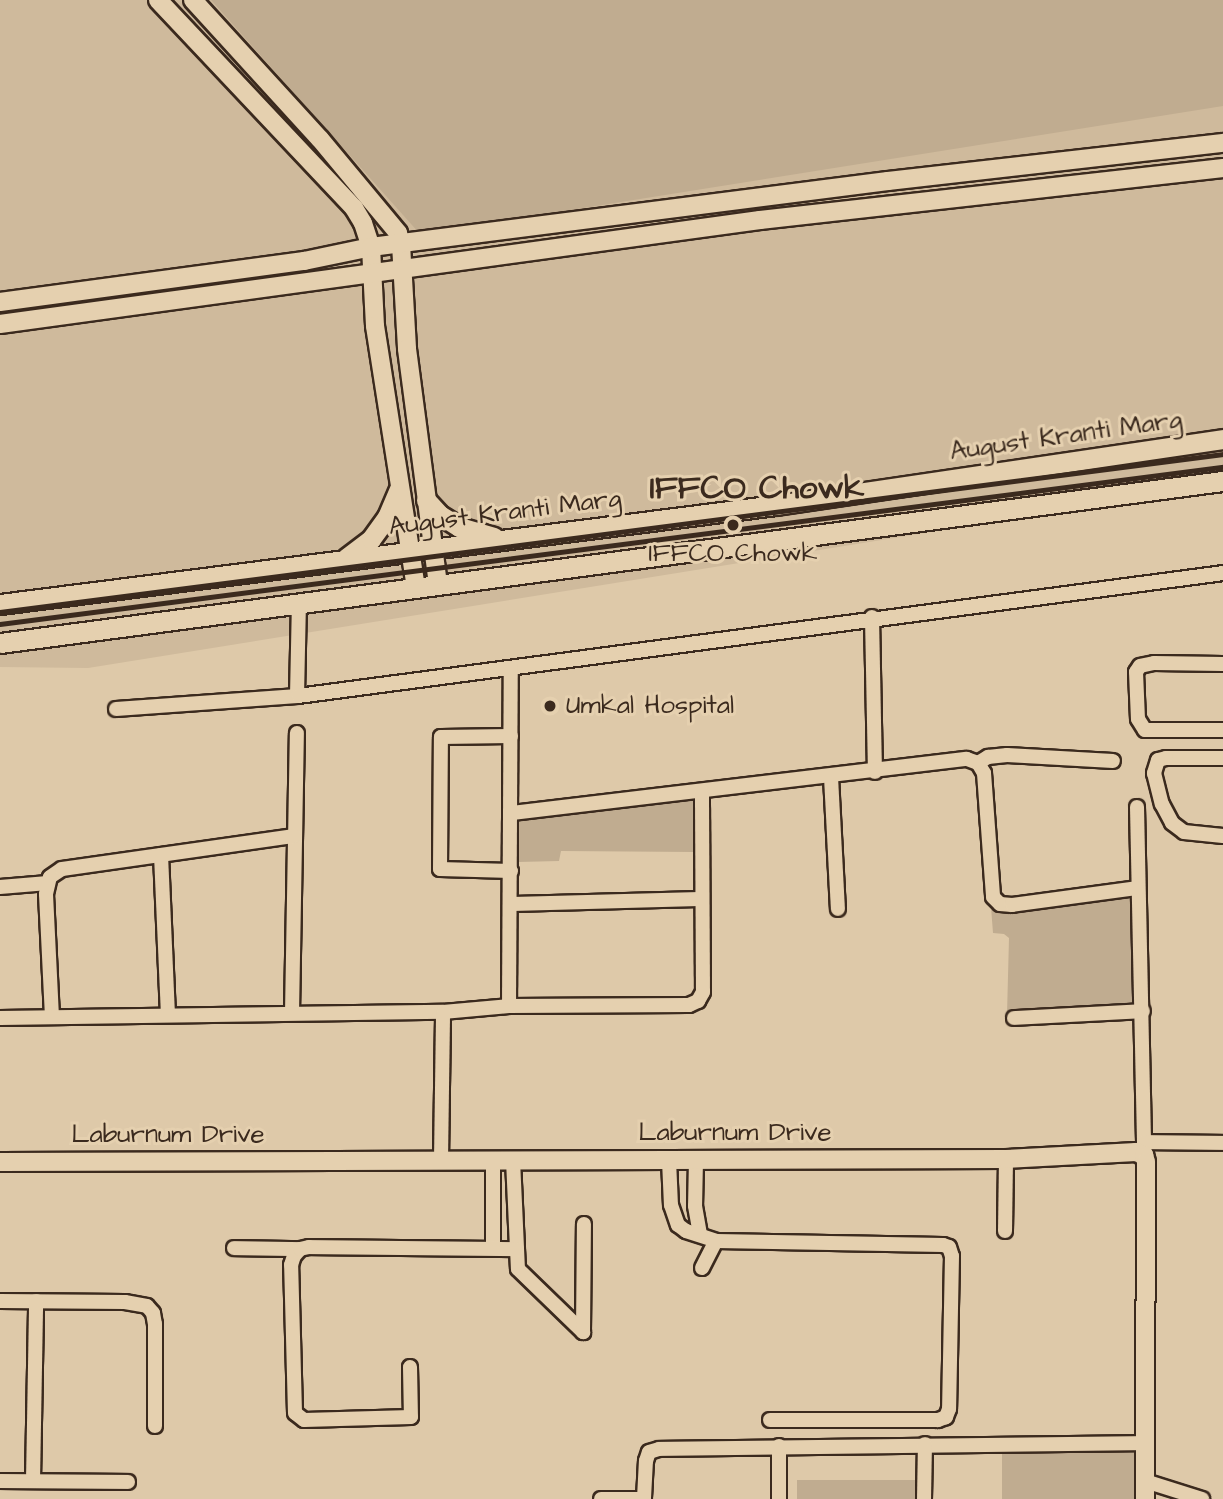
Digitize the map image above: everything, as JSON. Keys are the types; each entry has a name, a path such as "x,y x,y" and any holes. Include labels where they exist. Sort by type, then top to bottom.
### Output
{"main road":[{"name":"August Kranti Marg","path":"0,604 776,505 1223,439"},
{"path":"0,643 1223,481"},
{"path":"342,560 371,539 387,517 399,489"},
{"path":"426,500 440,515 459,527 483,536 509,539"}],"street":[{"path":"158,0 354,208 363,223 371,247 374,326 416,587"},
{"path":"193,0 373,199 390,219 401,244 407,349 439,585"},
{"path":"0,302 304,261 371,247 888,181 1223,143"},
{"path":"0,324 372,275 760,219 1223,168"},
{"path":"116,709 297,696 873,617 1223,573"},
{"path":"297,696 299,603"},
{"path":"873,617 875,772"},
{"path":"1223,664 1154,663 1140,666 1136,672 1138,719 1145,730 1223,730"},
{"path":"509,1006 511,668"},
{"path":"292,1013 297,733"},
{"path":"511,736 441,737 440,856 440,869 511,871"},
{"path":"512,813 967,759 978,762 988,757 1007,755 1113,761"},
{"path":"1223,758 1166,758 1158,760 1153,773 1162,804 1172,823 1184,832 1223,836"},
{"path":"978,762 984,773 993,897 1000,904 1012,905 1137,888"},
{"path":"831,777 838,909"},
{"path":"0,1018 443,1012 509,1006 689,1005 698,1000 703,992 702,792"},
{"path":"1137,807 1146,1163 1145,1490 1202,1499"},
{"path":"52,1017 50,877 62,869 295,836"},
{"path":"161,855 168,1015"},
{"path":"0,887 48,883"},
{"path":"510,904 702,899"},
{"path":"1014,1018 1143,1011"},
{"path":"441,1160 443,1012"},
{"path":"1144,1149 1223,1143"},
{"name":"Laburnum Drive","path":"0,1162 1006,1159 1136,1152 1144,1149"},
{"path":"1005,1231 1006,1159"},
{"path":"493,1160 494,1248"},
{"path":"513,1160 518,1269 583,1332 584,1224"},
{"path":"669,1160 671,1205 678,1225 716,1241 949,1247 952,1256 949,1409 946,1417 939,1420 770,1420"},
{"path":"696,1160 695,1206 701,1236"},
{"path":"702,1268 716,1241"},
{"path":"234,1248 517,1249"},
{"path":"300,1249 291,1265 295,1413 304,1420 411,1417 410,1367"},
{"path":"0,1301 125,1302 147,1306 155,1324 155,1426"},
{"path":"33,1481 36,1301"},
{"path":"601,1499 644,1499 646,1461 649,1452 659,1449 1145,1443"},
{"path":"924,1499 925,1444"},
{"path":"779,1446 779,1499"},
{"path":"0,1481 128,1482"}],"shaded area":[{"path":"0,0 1223,0 1223,485 88,668 0,667"},
{"path":"211,0 1223,0 1223,106 420,234"},
{"path":"694,799 693,852 561,851 559,861 518,862 518,819"},
{"path":"1133,894 1138,1007 1007,1014 1009,938 1004,934 993,933 991,907 1013,911"},
{"path":"1002,1448 1139,1448 1139,1499 1002,1499"},
{"path":"797,1480 918,1480 918,1499 797,1499"}],"railway":[{"path":"0,612 1223,454"},
{"path":"0,624 1223,467"}],"place":[{"name":"IFFCO Chowk","path":"733,525"},
{"name":"Umkal Hospital","path":"550,706"}],"district":[{"name":"IFFCO Chowk","path":"757,489"}]}
